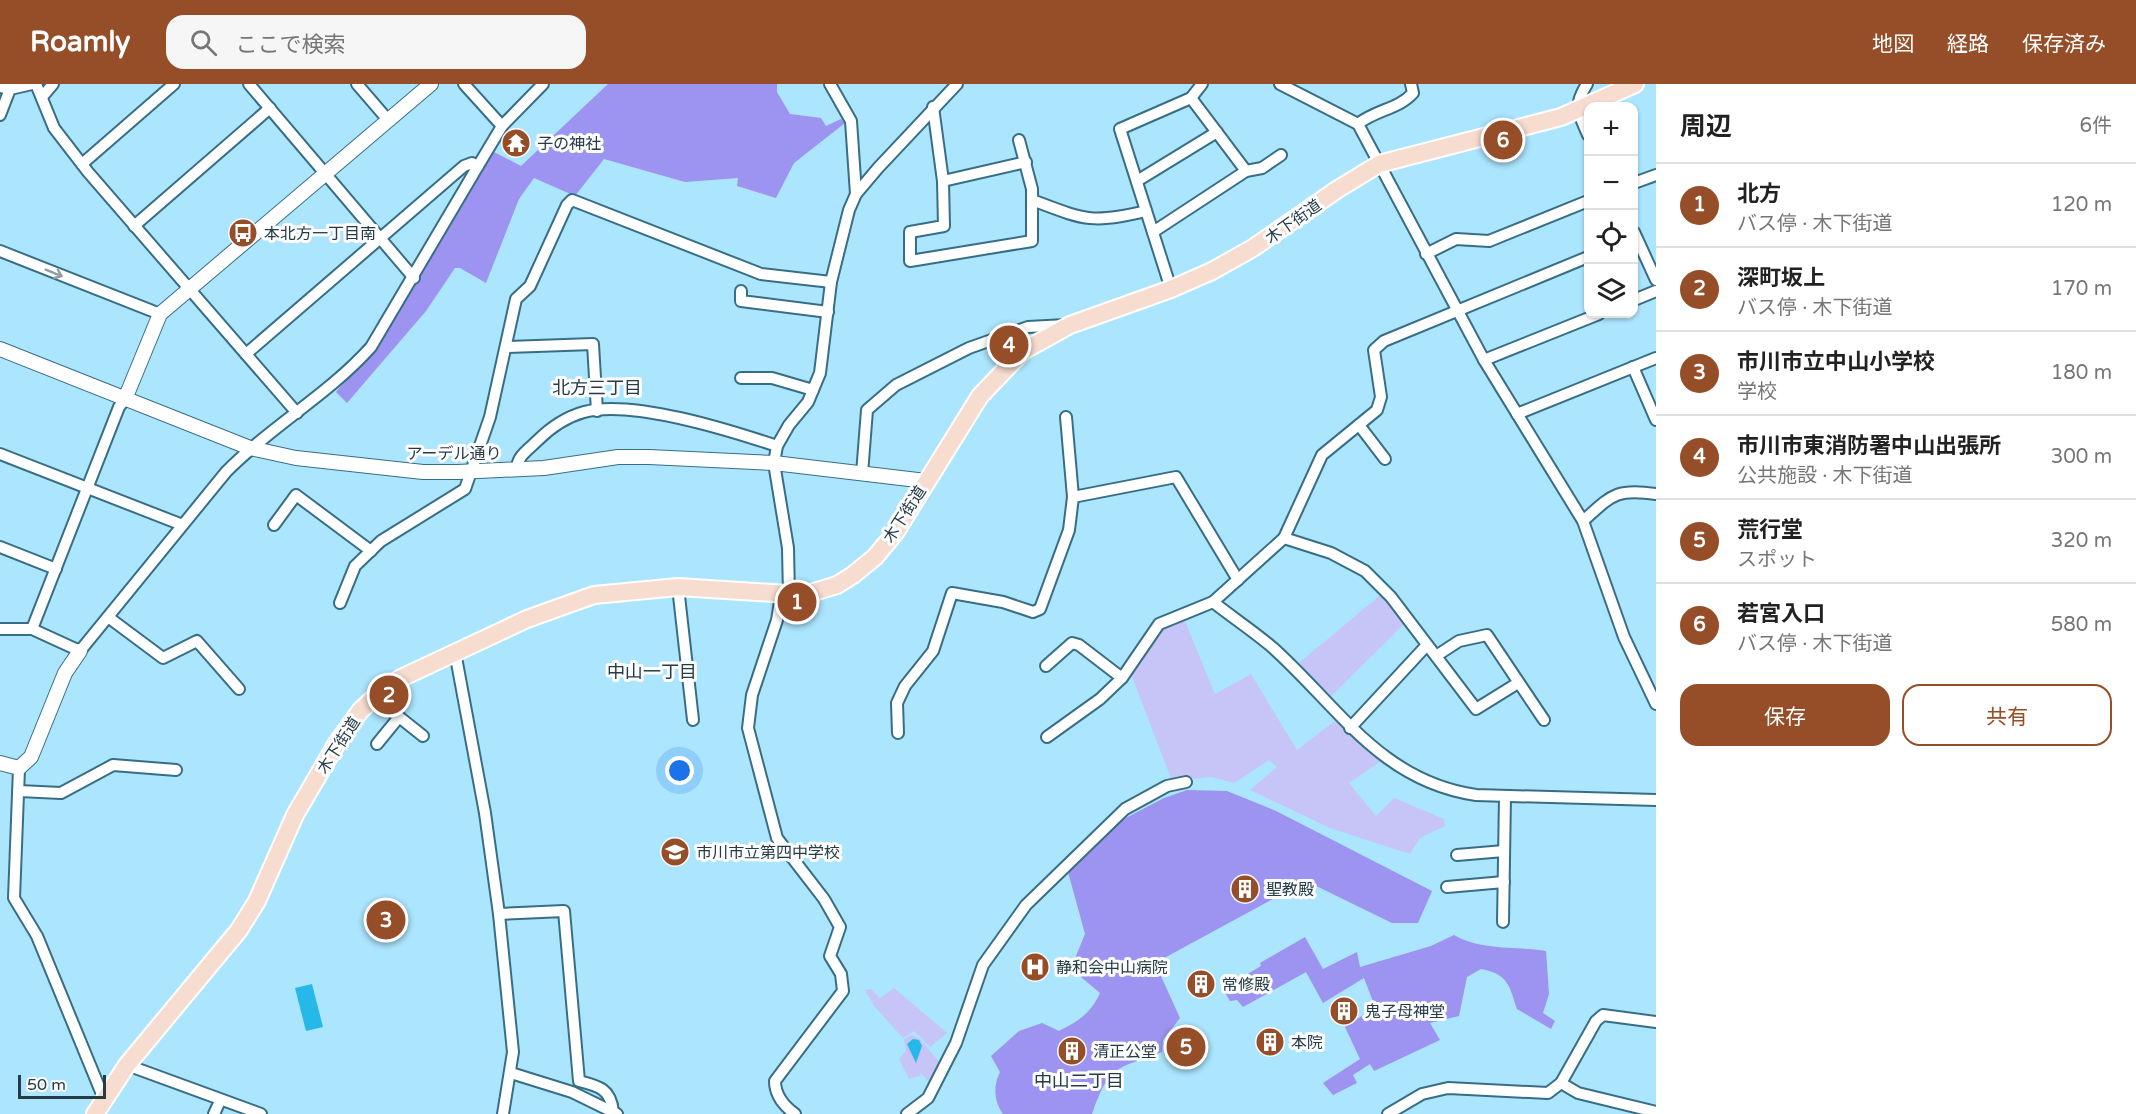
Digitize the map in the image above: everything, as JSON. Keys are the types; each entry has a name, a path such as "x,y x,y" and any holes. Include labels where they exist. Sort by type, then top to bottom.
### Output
{"main road":[{"name":"木下街道","path":"95,1114 127,1065 249,915 301,805 347,728 374,697 401,678 550,609 594,595 678,587 785,596 820,591 854,575 875,557 895,533 980,396 1023,351 1070,325 1171,289 1212,271 1253,248 1338,189 1379,164 1523,128 1578,111 1635,84"}],"street":[{"path":"0,115 5,88 34,84 42,97 54,128 82,164 297,413"},
{"path":"42,97 53,84"},
{"path":"82,164 174,84"},
{"path":"249,84 414,278"},
{"path":"357,84 388,120"},
{"path":"32,628 119,407 125,399 160,314 431,84"},
{"path":"464,84 502,126"},
{"path":"104,1099 38,936 14,898 19,768 32,757 65,674 80,651 180,524 250,448 348,372 371,347 414,278 502,126 543,84"},
{"path":"795,1114 784,1106 775,1088 775,1081 843,991 841,974 830,956 840,927 824,899 777,838 748,728 752,695 785,596 788,548 774,463 777,446 789,425 808,402 820,373 831,282 856,194 851,122 830,84"},
{"path":"1171,289 1120,129 1191,98 1202,84"},
{"path":"1280,84 1358,124 1455,310 1583,521 1624,637 1656,704"},
{"path":"1358,124 1375,112 1405,101 1413,93 1411,84"},
{"path":"1584,125 1578,111 1578,98 1587,84"},
{"path":"856,194 951,86"},
{"path":"1191,98 1246,171"},
{"path":"933,107 943,181 944,226 910,232 910,261 1032,241 1032,200 1026,162 1019,140"},
{"path":"134,226 270,108"},
{"path":"1137,181 1217,132"},
{"path":"1153,232 1246,171 1262,168 1281,155"},
{"path":"943,181 1026,162"},
{"path":"246,354 464,166 472,164 478,166"},
{"path":"1638,182 1656,175"},
{"path":"340,603 355,566 381,541 465,489 473,471 508,347 516,299 530,286 567,205 572,200 761,274 831,282"},
{"path":"1032,200 1082,219 1107,220 1146,211"},
{"path":"1426,254 1456,239 1489,241 1584,203"},
{"path":"1638,245 1656,280"},
{"path":"0,251 160,314"},
{"path":"1047,737 1100,699 1122,678 1159,624 1213,602 1284,538 1322,455 1377,410 1381,397 1374,350 1384,341 1584,259"},
{"path":"741,291 741,301 828,312"},
{"path":"1638,298 1656,291"},
{"path":"1484,360 1589,318"},
{"path":"862,474 867,410 896,385 969,348 1028,327 1070,325"},
{"path":"508,347 593,344 597,411"},
{"name":"アーデル通り","path":"0,349 250,448 272,454 355,466 423,472 473,471 517,469 618,457 774,463 926,481"},
{"path":"1517,414 1656,358"},
{"path":"1633,367 1654,408 1656,420"},
{"path":"741,378 772,378 813,390"},
{"path":"517,469 518,459 553,426 584,412 621,409 716,426 777,446"},
{"path":"898,733 897,703 905,686 933,651 952,593 1003,602 1034,612 1040,609 1070,530 1073,497 1066,417"},
{"path":"1359,425 1385,459"},
{"path":"0,453 180,524"},
{"path":"1073,497 1176,477 1238,580"},
{"path":"1583,521 1609,498 1628,490 1656,494"},
{"path":"274,525 296,495 371,551"},
{"path":"1284,538 1330,553 1365,570 1391,597 1476,709 1518,683"},
{"path":"0,547 56,569"},
{"path":"678,587 693,720"},
{"path":"1213,602 1272,647 1350,728 1382,756 1427,781 1455,792 1505,796 1656,800"},
{"path":"108,617 163,658 197,641 239,688"},
{"path":"0,629 32,628 80,651"},
{"path":"1436,656 1459,641 1487,635 1544,720"},
{"path":"1046,666 1072,643 1079,645 1122,678"},
{"path":"1350,728 1427,645"},
{"path":"455,652 483,802 499,914 513,1052 503,1114"},
{"path":"374,697 423,736"},
{"path":"377,744 399,717"},
{"path":"0,763 19,768"},
{"path":"19,791 61,794 113,765 176,770"},
{"path":"907,1114 928,1098 956,1043 983,965 1026,905 1125,810 1167,786 1186,782"},
{"path":"1503,922 1505,796"},
{"path":"1457,855 1504,851"},
{"path":"1447,887 1504,882"},
{"path":"499,914 564,911 579,1081 601,1087 608,1093 615,1113"},
{"path":"1388,1114 1422,1094 1448,1088 1548,1093 1561,1083 1596,1021 1603,1015 1656,1023"},
{"path":"127,1065 220,1101 261,1114"},
{"path":"511,1073 572,1092 615,1113"},
{"path":"1561,1083 1578,1093 1656,1112"},
{"path":"214,1114 220,1101"}],"shaded area":[{"path":"608,84 777,84 777,92 790,114 821,118 826,126 841,119 845,123 794,163 776,198 737,186 738,178 685,182 604,159 575,196 534,178 519,199 486,283 460,268 455,268 426,311 347,403 336,392 389,328 494,152 521,166"},
{"path":"1383,593 1405,623 1331,696 1299,663"},
{"path":"1184,619 1215,694 1251,674 1297,750 1336,720 1381,761 1349,783 1376,816 1394,798 1444,819 1445,826 1420,838 1410,854 1330,828 1250,790 1277,767 1269,760 1234,783 1211,777 1172,781 1131,674 1161,627"},
{"path":"1187,790 1227,791 1276,811 1432,891 1418,923 1392,923 1306,881 1155,963 1180,1018 1163,1040 1162,1052 1124,1066 1110,1077 1092,1114 1003,1114 996,1093 996,1083 1000,1072 991,1056 1019,1031 1042,1023 1059,1031 1073,1024 1084,1016 1100,993 1081,977 1076,956 1085,934 1068,872 1118,822 1164,798"},
{"path":"1454,935 1487,946 1546,951 1549,994 1543,1013 1555,1021 1551,1029 1517,1009 1506,982 1497,974 1481,969 1467,977 1459,1016 1430,1023 1440,1040 1374,1071 1370,1064 1353,1075 1357,1083 1333,1095 1323,1083 1360,1059 1345,1027 1371,1010 1374,1004 1364,978 1323,1003 1306,972 1243,1007 1237,1000 1230,1001 1223,989 1261,966 1260,963 1305,937 1323,969 1357,952 1360,967 1431,946"},
{"path":"312,984 323,1027 306,1031 295,988"},
{"path":"894,988 947,1033 930,1047 914,1031 903,1038 874,1006 865,990 871,989 880,998"},
{"path":"911,1035 920,1039 940,1063 930,1083 921,1073 909,1079 899,1059 906,1051 904,1039"},
{"path":"913,1039 919,1040 922,1046 916,1063 907,1044"}],"place":[{"name":"若宮入口","path":"1503,140"},
{"name":"子の神社","path":"516,143"},
{"name":"本北方一丁目南","path":"243,233"},
{"name":"市川市東消防署中山出張所","path":"1009,345"},
{"name":"北方","path":"797,602"},
{"name":"深町坂上","path":"389,695"},
{"name":"市川市立第四中学校","path":"675,852"},
{"name":"聖教殿","path":"1245,889"},
{"name":"市川市立中山小学校","path":"386,920"},
{"name":"静和会中山病院","path":"1035,967"},
{"name":"常修殿","path":"1201,984"},
{"name":"鬼子母神堂","path":"1344,1011"},
{"name":"本院","path":"1270,1042"},
{"name":"荒行堂","path":"1186,1047"},
{"name":"清正公堂","path":"1072,1051"}],"district":[{"name":"北方三丁目","path":"597,388"},
{"name":"中山一丁目","path":"652,672"},
{"name":"中山二丁目","path":"1079,1081"}]}
